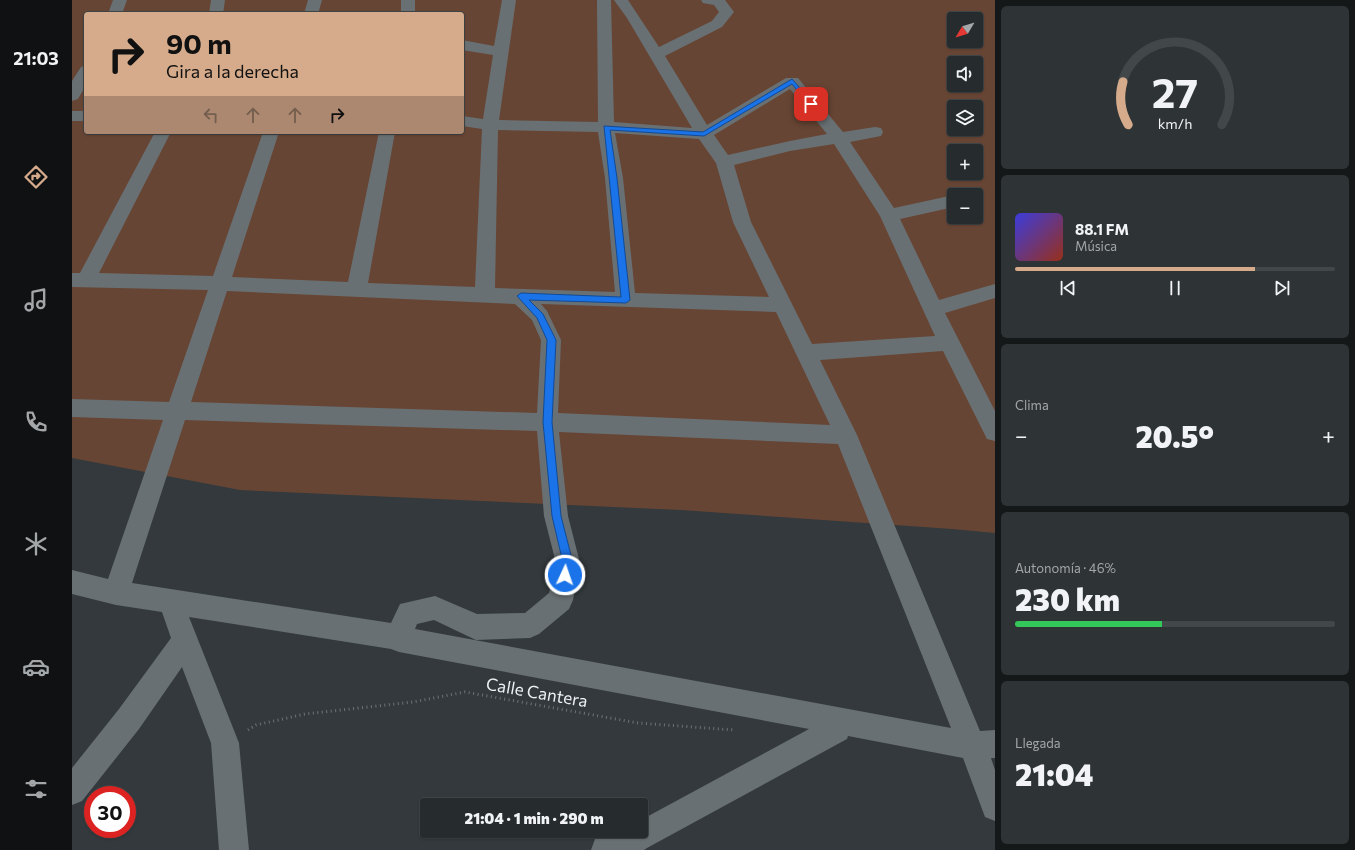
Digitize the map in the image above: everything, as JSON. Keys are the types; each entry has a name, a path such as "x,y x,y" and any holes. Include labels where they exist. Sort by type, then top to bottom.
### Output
{"street":[{"path":"116,12 120,0"},
{"path":"216,12 218,0"},
{"path":"312,12 315,0"},
{"path":"408,0 408,12"},
{"path":"485,295 490,125 509,0"},
{"path":"604,0 606,127 614,178 626,300"},
{"path":"621,0 634,17 704,134 724,162 742,222 846,435 984,745 995,808"},
{"path":"656,54 717,24 727,12 719,2 708,0"},
{"path":"464,45 501,52"},
{"path":"72,96 84,74"},
{"path":"464,121 490,125 606,127 704,134 792,81 839,138 889,215 949,343 992,419"},
{"path":"72,116 84,116"},
{"path":"724,162 790,146 875,132"},
{"path":"162,134 79,280 221,283 485,295 783,305"},
{"path":"116,593 270,134"},
{"path":"357,288 387,134"},
{"path":"889,215 947,203"},
{"path":"933,309 995,291"},
{"path":"398,637 408,613 435,608 476,627 530,625 560,600 568,563 556,516 547,422 552,340 540,316 521,296"},
{"path":"806,353 949,343"},
{"path":"72,408 547,422 846,435"},
{"path":"72,582 116,593 398,637 399,639 984,745"},
{"path":"170,601 184,642 225,743 234,850"},
{"path":"72,791 129,719 184,642"},
{"path":"606,850 637,838 838,729"}],"path":[{"name":"Calle Cantera","path":"225,743 256,725 305,714 413,702 465,692 638,723 737,730"}],"shaded area":[{"path":"72,0 995,0 995,533 681,510 240,490 72,458"}],"route":[{"path":"565,575 568,563 556,516 547,422 552,340 540,316 521,296 626,300 614,178 606,127 704,134 792,81 811,104"}]}
